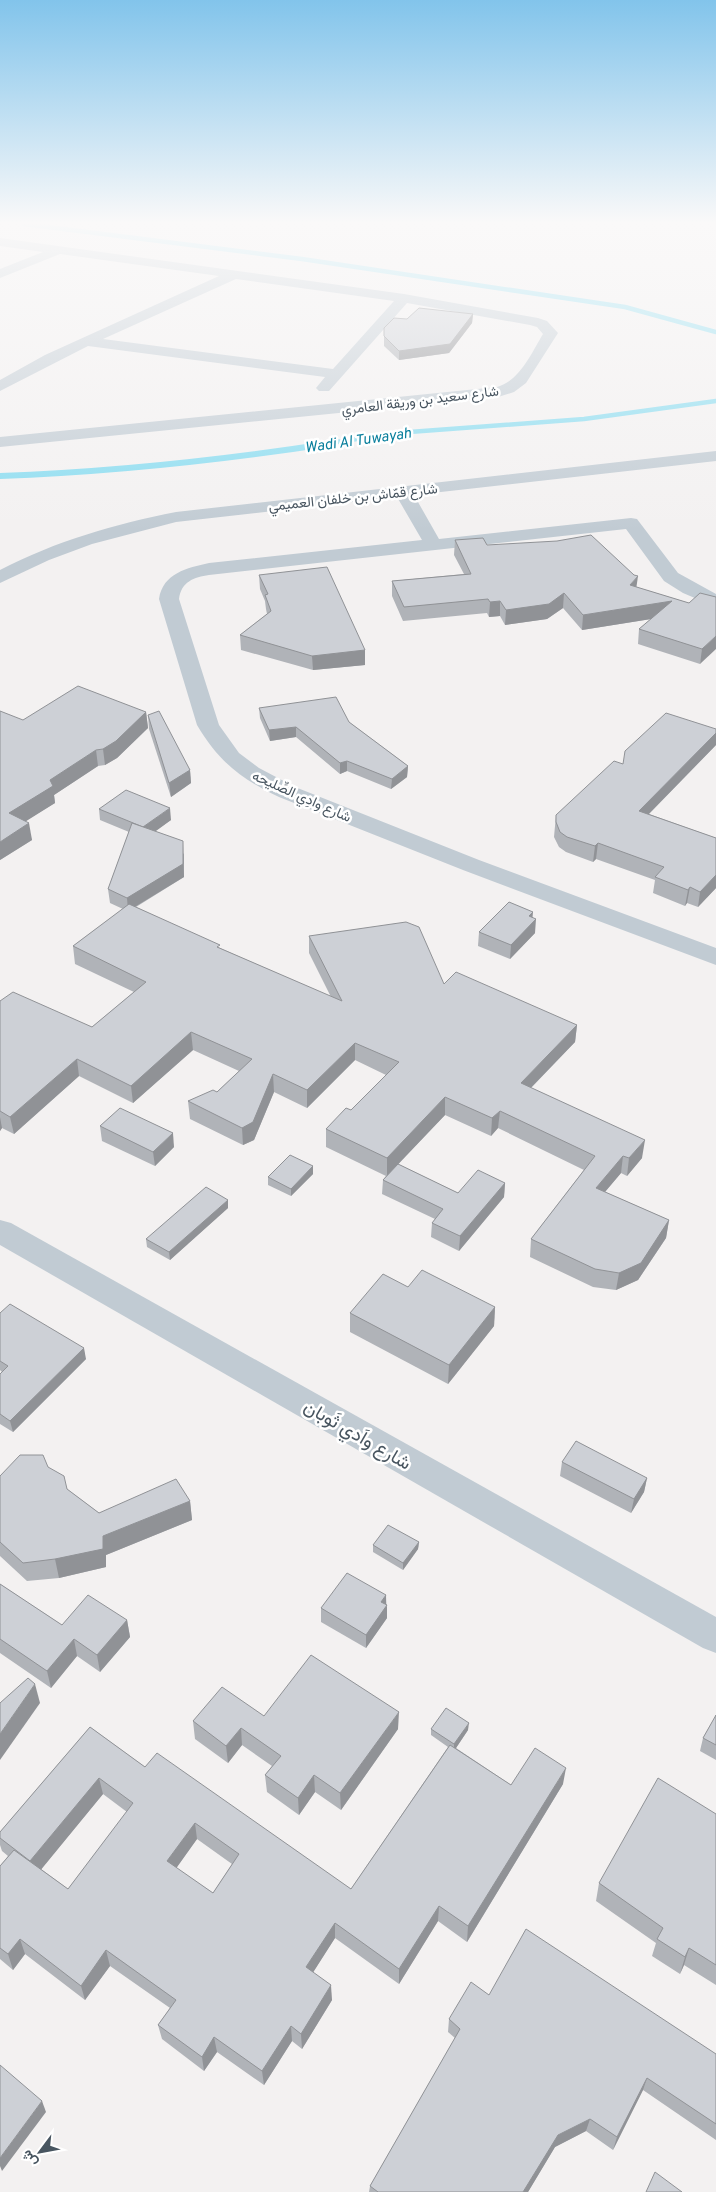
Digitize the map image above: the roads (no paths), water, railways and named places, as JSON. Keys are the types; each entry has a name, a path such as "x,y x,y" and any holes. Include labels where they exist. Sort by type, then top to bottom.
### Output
{"street":[{"path":"0,386 25,371 122,326"},
{"path":"301,414 379,326"},
{"name":"شارع سعيد بن وريقة العامري","path":"0,442 301,414 485,394 509,389 521,380 551,332 545,326"},
{"path":"88,342 336,374"},
{"name":"شارع قمّاش بن خلفان العميمي","path":"0,577 62,547 98,535 145,523 211,513 716,456"},
{"path":"403,492 433,544"},
{"name":"شارع وادِي الصِّليحه","path":"716,601 690,590 670,577 630,523 209,569 178,580 172,586 170,599 208,724 216,741 240,767 259,779 287,792 472,865 716,957"},
{"name":"شارع واَدي ثَوبان","path":"0,1231 716,1636"}],"waterway":[{"path":"695,326 716,332"},
{"name":"Wadi Al Tuwayah","path":"324,444 396,433 584,419 716,401"},
{"name":"Wadi Al Tuwayah","path":"0,476 83,472 167,464 333,443"}]}
